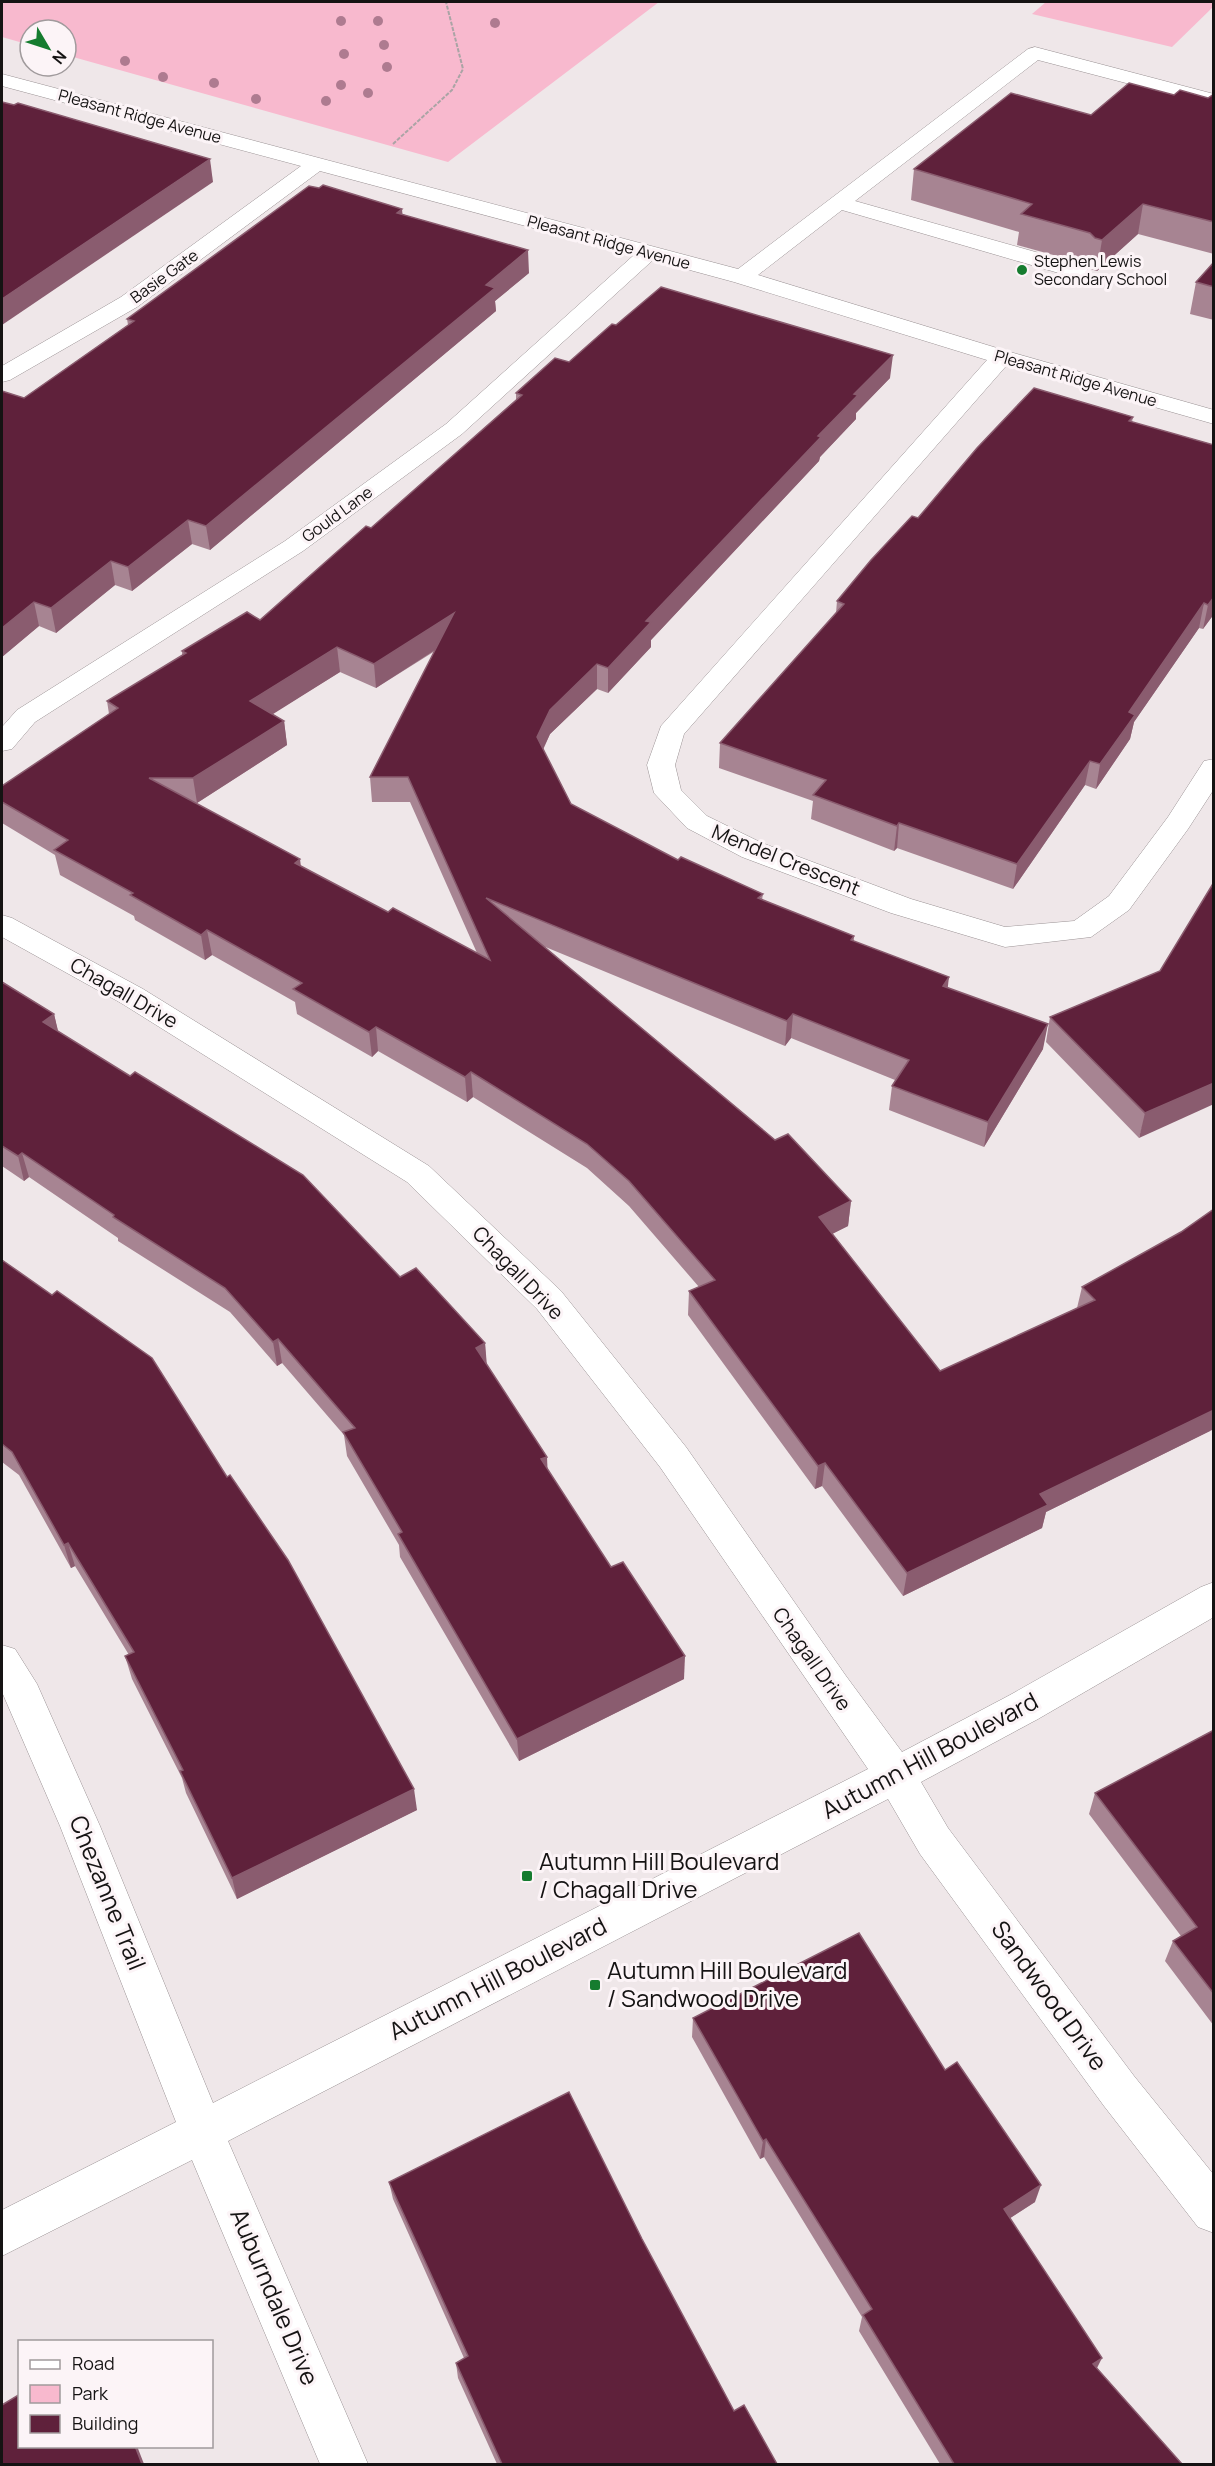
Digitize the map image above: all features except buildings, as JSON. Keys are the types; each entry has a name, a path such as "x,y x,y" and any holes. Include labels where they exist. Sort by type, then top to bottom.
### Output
{"street":[{"path":"742,277 1035,53 1214,99"},
{"name":"Pleasant Ridge Avenue","path":"7,86 318,163 742,277 1002,357 1214,417"},
{"name":"Basie Gate","path":"2,375 129,302 318,163"},
{"path":"839,203 1077,271"},
{"name":"Gould Lane","path":"2,743 26,716 294,546 454,429 648,253"},
{"name":"Mendel Crescent","path":"1002,357 670,732 661,765 668,793 697,822 752,850 901,906 1005,937 1081,930 1119,903 1178,823 1214,766"},
{"name":"Chagall Drive","path":"2,925 132,996 418,1174 549,1300 673,1457 832,1688 894,1773"},
{"name":"Autumn Hill Boulevard","path":"2,2234 791,1830 894,1773 1024,1707 1214,1598"},
{"name":"Chezanne Trail","path":"2,1661 18,1684 80,1826 202,2131"},
{"name":"Sandwood Drive","path":"894,1773 934,1841 1119,2091 1214,2211"},
{"name":"Auburndale Drive","path":"202,2131 344,2464"}],"path":[{"path":"387,147 452,90 463,69 446,2"}],"green space":[{"path":"2,2 659,2 448,162 78,58 78,18 18,18 18,42 2,37"},
{"path":"1046,2 1213,2 1214,6 1172,47 1032,14"}],"place":[{"name":"Stephen Lewis Secondary School","path":"1022,270"},
{"name":"Autumn Hill Boulevard / Chagall Drive","path":"527,1876"},
{"name":"Autumn Hill Boulevard / Sandwood Drive","path":"595,1985"}]}
